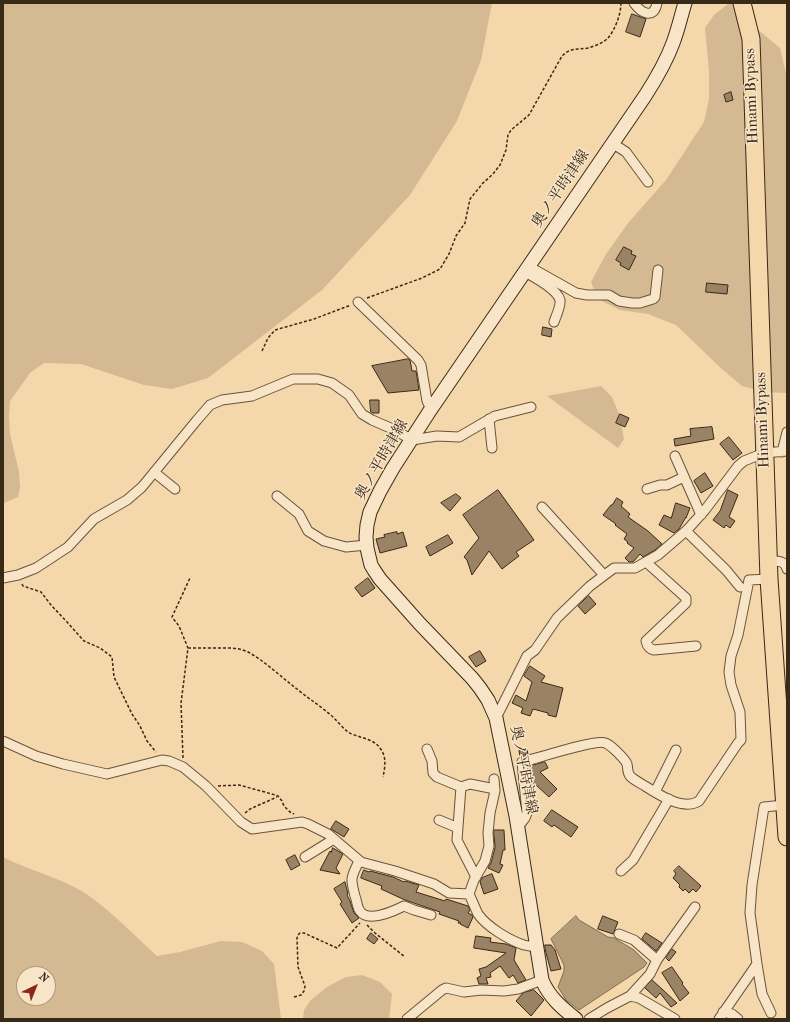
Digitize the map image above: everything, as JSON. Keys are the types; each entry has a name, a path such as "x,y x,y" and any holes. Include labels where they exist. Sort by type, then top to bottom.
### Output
{"highway":[{"name":"Hinami Bypass","path":"742,3 750,39 769,579 787,837"}],"main road":[{"name":"奥ノ平時津線","path":"576,1019 549,993 542,980 518,827 496,718 488,700 472,678 420,624 380,579 369,558 367,545 367,525 370,512 380,491 431,409 660,72 678,31 685,3"}],"street":[{"path":"634,3 645,13 649,14 653,12 657,3"},
{"path":"612,143 626,152 648,182"},
{"path":"527,269 576,293 587,295 610,295 619,301 632,303 640,303 655,297 658,270"},
{"path":"527,269 556,294 560,300 554,322"},
{"path":"358,302 418,360 421,365 427,401 431,409"},
{"path":"3,578 18,575 36,568 68,547 94,519 127,500 142,487 210,405 222,400 252,396 293,380 318,379 332,384 349,395 362,414 412,440 437,436 459,437 495,416 531,407"},
{"path":"489,419 492,448"},
{"path":"496,718 527,656 535,650 557,618 590,586 614,568 635,568 658,555 686,531 701,515 738,466 744,461 764,453 784,452 787,432"},
{"path":"675,456 701,515"},
{"path":"154,472 176,489"},
{"path":"647,489 660,484 667,485 684,477"},
{"path":"277,496 299,514 308,530 324,541 346,547 367,545"},
{"path":"542,507 604,576"},
{"path":"686,531 726,570 740,587"},
{"path":"769,561 781,562 787,569"},
{"path":"646,562 687,600 646,641 647,645 650,649 654,650 696,646"},
{"path":"518,827 527,813 522,762 575,747 601,742 607,743 622,758 626,764 629,775 635,780 669,799 691,804 699,801 738,743 742,740 740,712 731,684 729,672 731,656 738,636 749,580 769,579"},
{"path":"3,741 36,756 107,774 162,760 169,761 183,767 206,786 240,822 252,829 302,822 328,834 361,862 434,884 449,893 469,894"},
{"path":"428,749 432,761 433,773 438,778 461,787 470,784 494,789"},
{"path":"655,792 676,750"},
{"path":"494,779 494,789 488,827 489,846 485,861 469,894 478,913 491,927 524,945 536,947"},
{"path":"461,787 457,840 476,877"},
{"path":"621,871 633,860 669,799"},
{"path":"771,1013 762,994 750,913 752,885 764,807 784,805"},
{"path":"439,820 458,828"},
{"path":"305,857 334,839"},
{"path":"359,861 351,880 358,906 364,918 395,911 404,906 431,915"},
{"path":"589,1019 630,996 650,974 657,960 696,907"},
{"path":"619,934 634,940 657,960"},
{"path":"721,1016 757,964"},
{"path":"407,1019 446,988 464,992 481,990 504,991 518,989 542,980"},
{"path":"630,996 639,998 675,1019"},
{"path":"721,1016 732,1014 738,1019"}],"path":[{"path":"262,350 268,338 275,330 314,319 422,278 440,269 464,223 470,199 500,165 506,150 510,130 529,115 562,56 567,51 599,45 608,38 621,11 621,3"},
{"path":"18,575 23,586 41,592 84,641 100,648 112,657 114,677 147,741 162,760"},
{"path":"183,767 181,703 188,648 179,626 172,617 190,578"},
{"path":"188,648 228,648 240,649 249,652 333,717 347,731 377,744 385,758 383,778"},
{"path":"206,786 239,785 278,796 284,806 290,812 299,816 302,822"},
{"path":"237,819 250,809 278,796"},
{"path":"294,997 301,995 305,986 298,967 297,938 300,933 304,933 337,948 364,918 375,933 405,957"}],"shaded area":[{"path":"3,3 492,3 481,60 457,121 410,195 322,290 208,378 172,389 144,385 81,364 44,363 30,373 10,401 10,434 19,472 20,488 18,497 4,503 3,502"},
{"path":"729,3 740,3 757,29 780,48 787,77 786,393 765,392 742,386 676,325 648,314 620,310 598,299 591,282 606,254 629,222 666,180 704,122 709,99 709,71 705,28 714,15"},
{"path":"601,386 612,397 619,414 624,439 618,448 547,396"},
{"path":"3,857 75,887 85,893 113,915 157,956 180,952 221,941 242,942 262,951 274,964 281,1019 3,1019"},
{"path":"576,916 579,920 608,937 614,938 634,950 647,963 644,967 579,1010 566,1000 558,987 564,971 564,965 551,939"},
{"path":"362,975 380,982 392,994 389,1019 303,1019 304,1010 311,1000 327,987 346,977"}],"building":[{"path":"632,14 646,19 640,37 626,32"},
{"path":"731,92 733,100 726,102 724,95"},
{"path":"624,247 632,251 631,254 636,256 629,270 620,265 621,263 616,260"},
{"path":"707,283 728,285 727,294 706,292"},
{"path":"543,327 552,329 551,337 542,335"},
{"path":"408,359 410,360 412,371 416,371 419,390 388,393 372,366"},
{"path":"370,400 379,400 379,413 371,412"},
{"path":"620,414 629,418 625,427 616,423"},
{"path":"712,427 714,439 675,446 674,439 691,436 690,429"},
{"path":"729,437 742,453 733,460 720,444"},
{"path":"705,473 713,486 701,493 694,481"},
{"path":"498,490 534,540 516,552 519,556 502,569 489,551 472,575 467,560 464,557 479,538 463,515"},
{"path":"728,490 738,495 729,517 735,521 730,528 726,525 724,528 713,520 720,511"},
{"path":"456,494 461,498 450,511 441,503"},
{"path":"617,498 623,502 621,506 630,514 628,517 648,531 662,544 643,557 640,554 633,562 629,562 625,558 634,548 624,539 627,534 603,515"},
{"path":"676,503 690,508 679,529 674,533 659,525 664,515 671,518"},
{"path":"397,532 397,534 403,532 407,546 380,553 376,539 385,537 384,535"},
{"path":"448,535 453,543 430,556 426,547"},
{"path":"368,578 375,588 362,597 355,588"},
{"path":"589,596 596,604 585,614 578,606"},
{"path":"480,651 486,661 476,667 469,657"},
{"path":"530,666 545,676 541,682 563,688 556,717 533,709 530,716 521,713 523,708 512,703 516,695 526,701 532,682 524,676"},
{"path":"527,750 528,754 520,756 519,751"},
{"path":"545,762 548,768 540,772 557,789 549,797 535,784 532,787 530,785 529,776 531,775 529,773 529,769 531,766"},
{"path":"552,810 578,827 571,837 554,825 552,827 544,821"},
{"path":"336,821 349,829 344,837 331,829"},
{"path":"494,830 504,830 505,850 503,850 500,864 503,865 499,873 488,868 495,848"},
{"path":"333,848 343,854 336,868 340,874 320,870"},
{"path":"295,855 300,865 291,870 286,860"},
{"path":"679,866 701,886 696,892 693,889 689,893 685,889 683,891 679,887 680,885 673,878 676,874 674,871"},
{"path":"364,870 419,885 416,892 468,906 470,910 468,913 473,917 468,928 460,924 461,923 458,923 459,921 439,914 440,912 405,900 381,889 382,886 361,878"},
{"path":"492,874 498,889 484,894 480,882 482,878"},
{"path":"345,882 347,895 354,913 359,918 352,923 340,904 342,902 334,889"},
{"path":"603,916 618,922 613,934 598,929"},
{"path":"371,933 378,939 374,944 367,939"},
{"path":"646,933 662,943 656,951 642,939"},
{"path":"476,936 491,938 490,942 506,944 516,948 514,960 526,980 518,983 513,975 509,978 500,966 490,973 491,977 486,978 488,984 479,984 477,978 481,976 479,969 486,967 506,953 474,948"},
{"path":"545,945 551,945 555,950 561,969 551,971"},
{"path":"672,949 676,952 669,961 666,958"},
{"path":"672,967 689,993 680,1001 662,973"},
{"path":"652,980 677,1003 671,1007 660,993 656,998 645,988"},
{"path":"534,990 544,1000 531,1016 516,1001 523,993"}]}
